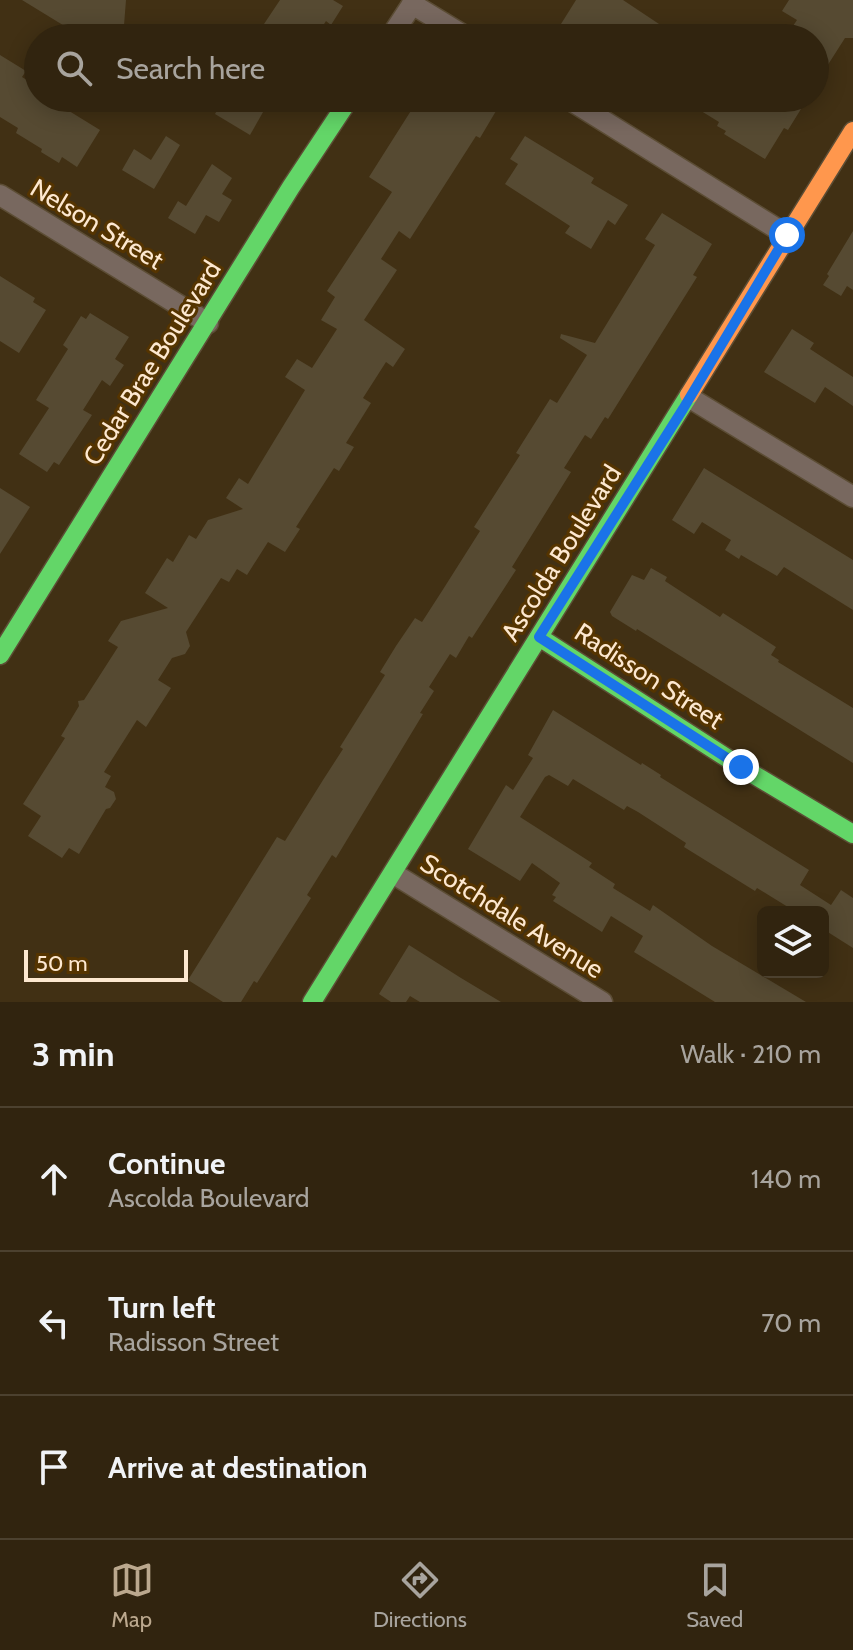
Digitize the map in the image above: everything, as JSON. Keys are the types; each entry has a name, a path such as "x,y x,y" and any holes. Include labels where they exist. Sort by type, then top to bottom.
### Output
{"street":[{"path":"399,24 413,2 447,24"},
{"name":"Cedar Brae Boulevard","path":"0,655 8,624 208,323 341,112"},
{"path":"589,112 787,235"},
{"name":"Ascolda Boulevard","path":"312,1002 690,398 787,235 845,162 853,131"},
{"name":"Nelson Street","path":"0,195 208,323"},
{"path":"690,398 853,497"},
{"name":"Radisson Street","path":"539,637 741,767 853,834"},
{"name":"Scotchdale Avenue","path":"394,874 602,1002"}],"building":[{"path":"22,0 126,0 124,24 61,24"},
{"path":"280,0 333,0 343,6 332,24 326,21 324,24 264,24"},
{"path":"576,0 623,0 659,24 561,24"},
{"path":"789,0 853,0 853,38 845,38 829,63 829,24 794,24 797,20 782,11"},
{"path":"0,55 24,70 24,112 71,112 100,130 77,167 62,157 59,163 41,152 42,149 16,133 18,128 0,117"},
{"path":"216,112 263,112 250,135"},
{"path":"410,112 495,112 480,138 476,136 410,239 399,231 381,259 397,270 364,320 405,349 393,367 386,362 363,398 371,403 346,443 354,447 339,471 334,468 296,527 300,529 285,552 268,542 247,575 237,569 229,582 221,578 186,632 190,646 185,654 172,658 158,680 171,688 146,727 137,720 104,772 111,776 105,787 114,792 116,799 106,809 79,854 69,848 62,858 28,836 41,816 23,804 65,738 61,736 79,706 78,701 84,700 118,647 108,641 121,621 168,608 145,593 167,558 173,562 189,535 196,539 208,520 243,509 226,498 239,478 248,484 305,390 285,377 297,359 312,368 337,329 321,320 335,297 327,291 392,192 369,177"},
{"path":"703,112 799,112 788,130 784,128 765,159 724,134 726,131 717,126 719,122"},
{"path":"166,136 180,145 154,189 122,170 134,149 151,160"},
{"path":"525,136 594,178 591,183 628,205 615,225 608,220 591,249 565,233 570,226 505,184 518,164 510,159"},
{"path":"212,164 232,178 222,194 232,200 219,222 206,215 195,234 168,218 178,201 186,206"},
{"path":"662,213 712,244 693,275 697,277 608,419 605,417 591,439 585,435 564,468 571,472 512,567 516,570 472,638 469,636 456,658 450,654 429,687 434,691 420,713 423,714 336,858 332,855 307,895 311,898 257,983 254,981 241,1002 223,1002 188,980 277,837 285,841 343,749 340,747 385,675 380,672 396,646 415,618 422,622 480,531 474,527 520,455 516,453 550,399 557,403 587,355 560,338 561,334 595,343 655,245 645,239"},
{"path":"853,231 853,290 847,286 841,296 823,285"},
{"path":"0,276 35,298 33,302 46,310 19,353 0,341"},
{"path":"90,313 129,337 115,359 124,365 110,386 102,380 83,410 92,415 59,465 54,462 47,472 19,454 49,408 36,400 68,349 63,345 81,316 86,319"},
{"path":"792,329 814,343 810,349 853,377 853,406 825,387 815,403 764,372"},
{"path":"704,468 853,560 853,610 784,567 777,576 741,555 739,559 725,550 731,540 702,522 694,534 672,520"},
{"path":"0,488 30,507 0,554"},
{"path":"651,568 667,577 665,581 720,617 723,613 776,647 771,655 778,662 853,708 853,763 612,616 610,612 632,575 644,580"},
{"path":"553,710 809,870 800,885 831,905 841,890 853,898 853,948 829,933 829,906 786,906 757,888 755,891 684,847 686,843 627,806 624,810 573,779 568,786 549,775 545,777 520,817 592,863 589,867 615,884 613,888 650,911 653,905 757,973 757,978 766,978 806,1002 715,1002 634,952 643,936 611,916 602,932 553,901 556,897 552,895 560,883 532,863 520,881 468,849 506,785 513,790 533,758 528,755"},
{"path":"409,945 501,1002 420,1002 410,996 406,1002 391,1002 379,994"}],"traffic: fast":[{"path":"0,655 341,112"},
{"path":"312,1002 689,395"},
{"path":"539,637 741,767 853,834"}],"traffic: slow":[{"path":"689,395 853,131"}],"route":[{"path":"741,767 539,637 683,409 787,235"}]}
